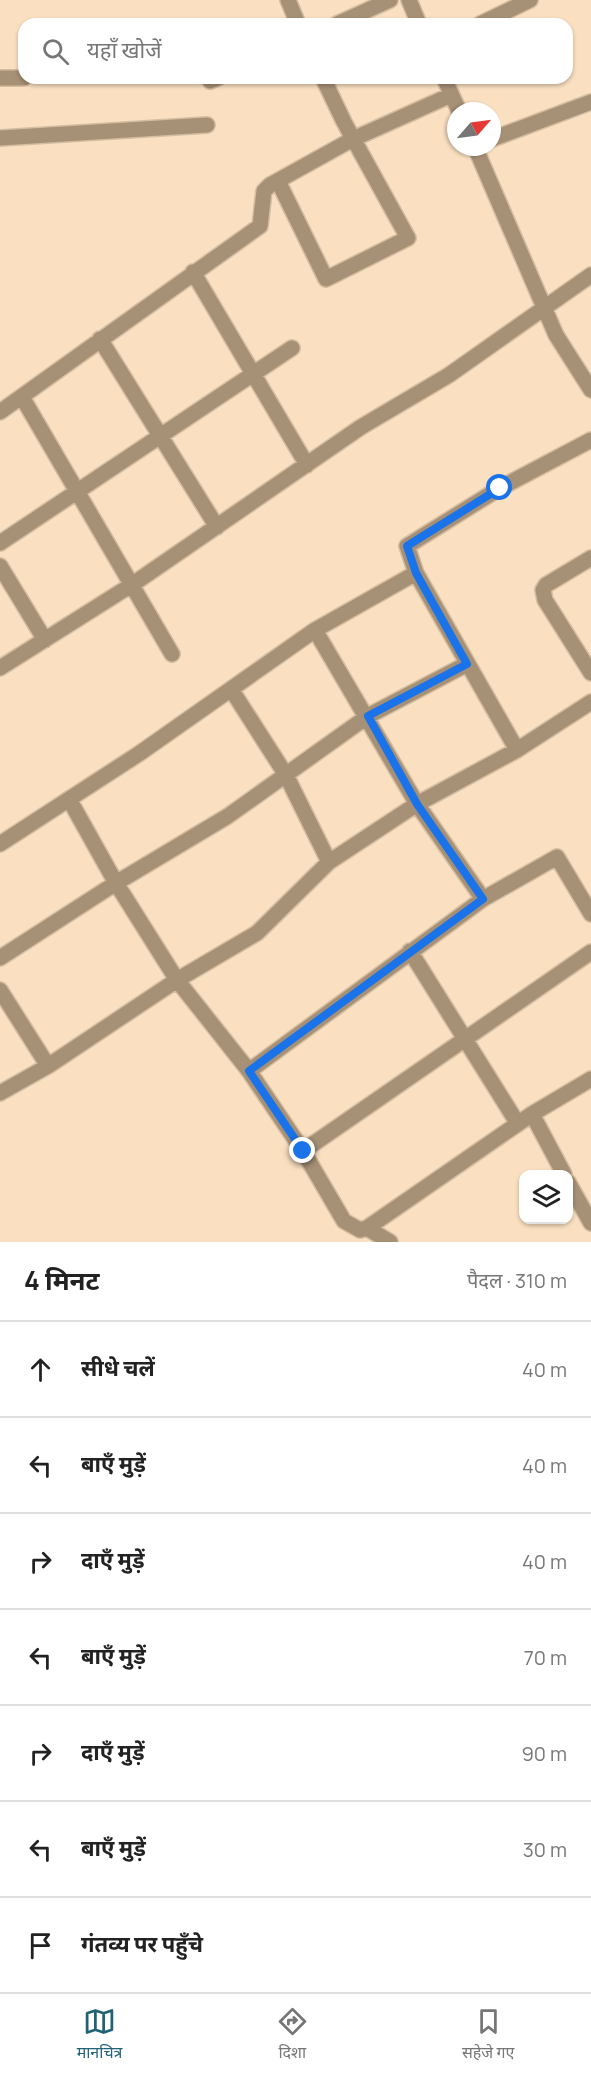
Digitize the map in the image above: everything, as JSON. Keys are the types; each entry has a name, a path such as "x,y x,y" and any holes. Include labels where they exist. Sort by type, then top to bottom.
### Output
{"street":[{"path":"288,0 296,18"},
{"path":"350,18 390,0"},
{"path":"409,0 417,18"},
{"path":"492,18 530,0"},
{"path":"0,78 18,78"},
{"path":"278,181 326,279 408,238 353,139 326,84"},
{"path":"446,84 454,102"},
{"path":"0,412 260,226 264,191 278,181 353,139 451,95"},
{"path":"501,136 591,102"},
{"path":"0,138 207,125"},
{"path":"479,156 556,335 591,390"},
{"path":"193,272 307,465"},
{"path":"0,668 133,584 361,428 449,375 591,275"},
{"path":"100,339 217,526"},
{"path":"0,543 292,348"},
{"path":"22,397 172,654"},
{"path":"517,750 416,573 407,546 500,488 591,440"},
{"path":"591,558 546,585 543,590 545,600 591,673"},
{"path":"0,566 45,640"},
{"path":"0,844 69,800 315,630 416,573"},
{"path":"315,630 368,716 417,804 483,899"},
{"path":"0,958 116,883 228,816 368,716 467,664"},
{"path":"231,689 286,775 329,862"},
{"path":"0,1093 48,1066 177,980 257,933 329,862 417,804 517,750 591,702"},
{"path":"69,800 116,883 177,980 249,1071 303,1151 344,1221 360,1230 367,1228 532,1114 591,1079"},
{"path":"249,1071 483,899 557,857 591,914"},
{"path":"410,951 518,1124"},
{"path":"303,1151 591,952"},
{"path":"0,990 48,1066"},
{"path":"532,1114 562,1170"},
{"path":"573,1191 591,1223"},
{"path":"367,1228 390,1242"}],"route":[{"path":"303,1151 249,1071 483,899 417,804 368,716 467,664 416,573 407,546 500,488"}]}
